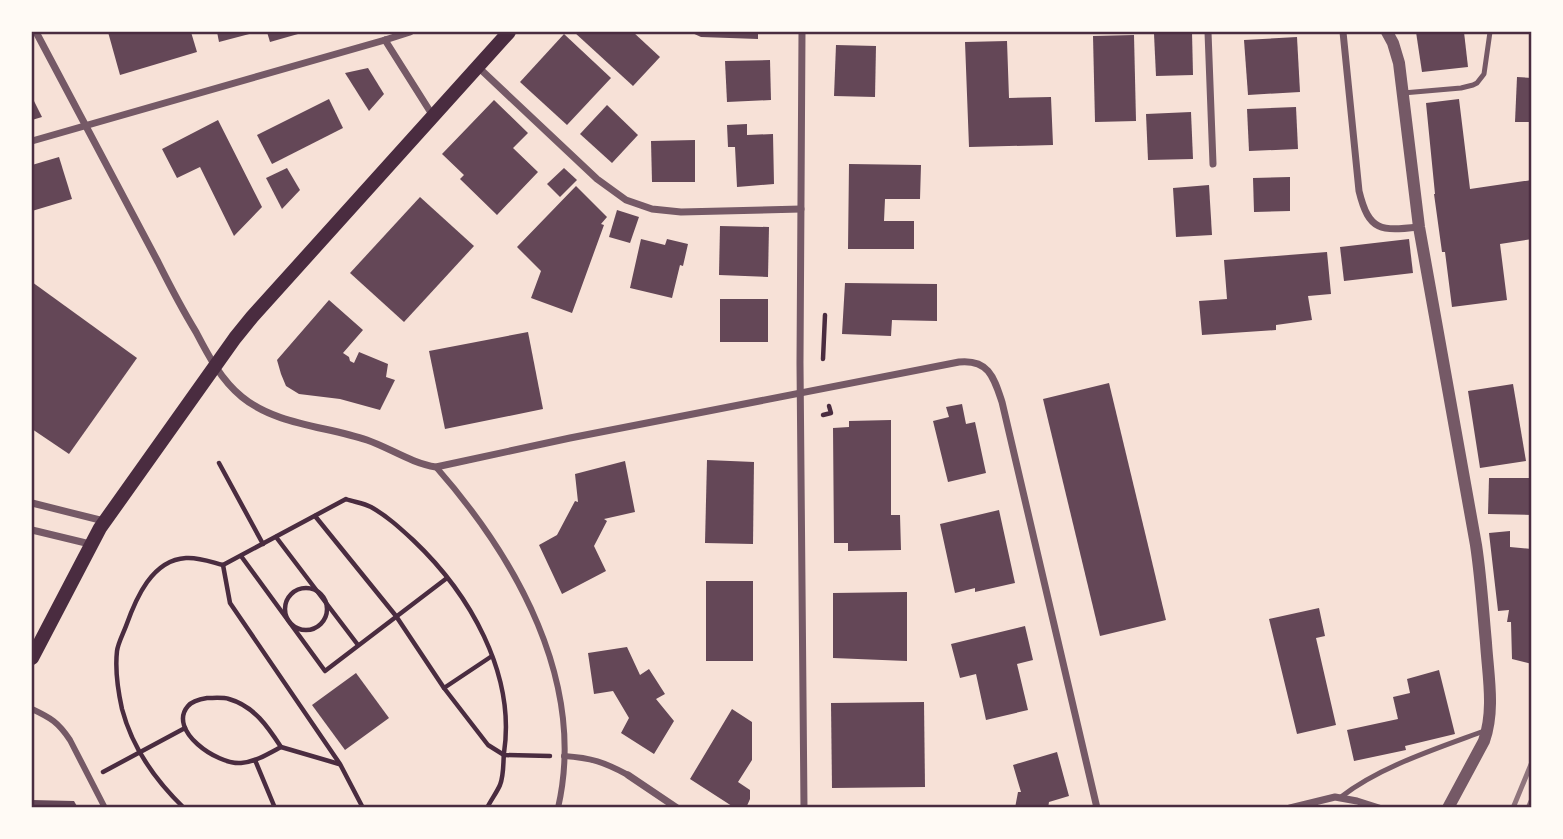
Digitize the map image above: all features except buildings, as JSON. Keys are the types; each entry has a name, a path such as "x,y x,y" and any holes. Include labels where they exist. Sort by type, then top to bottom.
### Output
{"main road":[{"path":"32,658 104,521 215,365 252,317 509,32"}],"street":[{"path":"36,32 215,365 243,398 270,413 365,439 414,461 436,467 570,438 967,361 985,367 991,374 1002,402 1097,807"},
{"path":"32,141 410,32"},
{"path":"802,32 800,394 804,807"},
{"path":"1208,32 1213,164"},
{"path":"1343,32 1359,191 1363,207 1373,223 1384,229 1419,227"},
{"path":"1387,32 1395,49 1403,93 1413,191 1479,567 1490,697 1488,730 1477,756 1448,807"},
{"path":"385,40 433,116"},
{"path":"477,66 597,179 626,200 652,209 681,212 801,209"},
{"path":"436,467 462,496 495,546 526,596 538,623 550,659 563,720 564,756 558,807"},
{"path":"32,503 104,521"},
{"path":"32,530 90,544"},
{"path":"32,709 53,719 64,731 105,807"},
{"path":"564,756 603,762 677,807"},
{"path":"1290,807 1335,797 1379,807"}],"lane":[{"path":"1403,93 1461,88 1477,83 1484,74 1490,32"},
{"path":"1341,797 1377,774 1488,730"}],"path":[{"path":"823,359 825,315"},
{"path":"823,415 831,413 829,406"},
{"path":"219,463 263,544"},
{"path":"184,807 140,754 123,711 118,686 117,649 145,584 159,569 185,558 223,565 346,499 369,506 404,532 447,578 480,626 505,702 506,746 502,782 487,807"},
{"path":"315,516 396,616 444,688 488,745 504,755 564,756"},
{"path":"275,537 358,645"},
{"path":"241,556 325,671 447,578"},
{"path":"223,565 230,603 340,764 363,807"},
{"path":"309,589 321,595 324,600 326,614 318,625 305,629 292,625 288,620 286,600 296,590 309,589"},
{"path":"444,688 492,656"},
{"path":"281,747 255,760 239,764 221,761 193,740 183,717 186,707 207,698 229,698 250,709 270,730 281,747 340,764"},
{"path":"89,779 186,728"},
{"path":"255,760 275,807"}],"railway":[{"path":"1513,808 1532,762"},
{"path":"1528,808 1532,799"}]}
